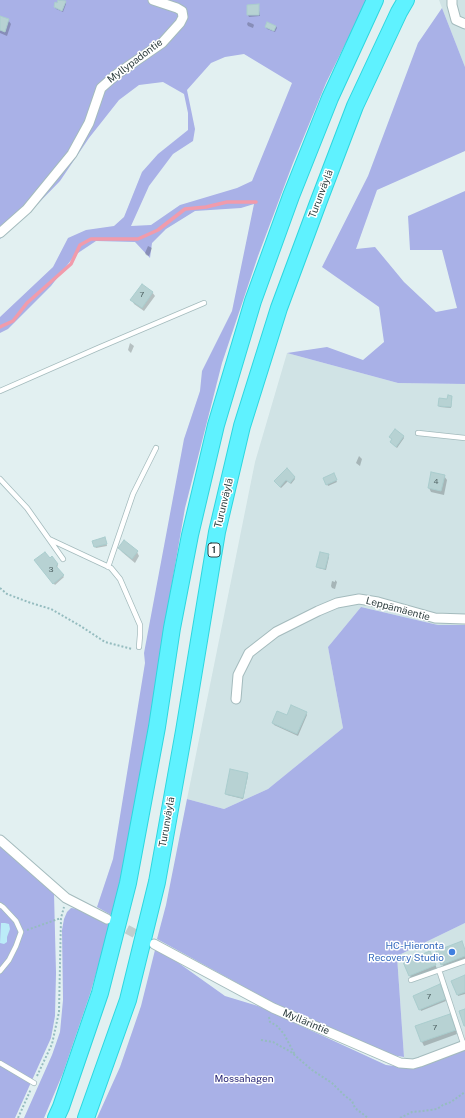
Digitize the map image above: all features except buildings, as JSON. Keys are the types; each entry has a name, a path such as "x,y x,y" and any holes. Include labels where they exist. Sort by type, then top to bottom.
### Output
{"highway":[{"path":"56,1118 100,993 128,883 158,727 172,628 190,535 216,425 253,301 291,196 330,98 375,0"},
{"name":"Turunväylä","path":"86,1118 128,1000 157,882 217,532 242,426 279,308 355,106 406,0"}],"street":[{"name":"Myllypadontie","path":"0,233 27,209 72,154 89,123 101,88 117,74 162,43 180,23 183,17 182,11 153,0"},
{"path":"452,0 456,20 465,24"},
{"name":"Leppämäentie","path":"236,699 238,675 249,653 276,632 337,603 360,599 378,602 435,618 465,619"},
{"path":"0,840 66,898 107,919"},
{"name":"Myllärintie","path":"154,944 273,1008 400,1063 413,1064 465,1045"}],"lane":[{"path":"0,391 204,303"},
{"path":"418,433 465,438"},
{"path":"108,567 134,494 156,448"},
{"path":"0,479 27,508 62,558"},
{"path":"49,539 112,568 120,579 140,625 139,647"},
{"path":"0,905 16,921 20,932 16,946 9,960 0,971"},
{"path":"411,980 465,961"},
{"path":"439,970 465,1045"},
{"path":"0,1063 34,1083"}],"path":[{"path":"0,588 7,594 31,604 51,609 105,642 132,650 139,647"},
{"path":"18,1118 52,1044 59,1012 61,918 66,898"},
{"path":"20,932 61,918"},
{"path":"273,1008 269,1016 270,1022 277,1026 284,1034 296,1056"},
{"path":"261,1040 273,1042 296,1056 312,1070 332,1082 352,1101 355,1108 368,1118"},
{"path":"400,1118 412,1112 437,1109 451,1102 465,1092"}],"shaded area":[{"path":"439,0 465,0 465,67 442,8"},
{"path":"287,353 398,383 465,384 465,625 438,625 361,607 328,647 343,728 268,789 224,809 187,799 255,462"},
{"path":"465,923 465,1050 403,1067 404,1057 397,956"}],"green space":[{"path":"0,0 367,0 326,83 293,163 258,256 222,363 185,508 166,618 148,737 117,899 111,915 97,907 113,859 145,663 144,653 184,439 200,391 202,371 232,311 254,204 241,208 195,211 166,229 152,243 150,258 135,242 96,241 75,255 51,286 8,329 0,333 0,317 53,267 68,238 86,230 114,226 124,217 142,172 158,154 188,130 188,113 184,94 163,82 139,85 119,100 89,138 60,181 26,216 0,239","holes":["244,54 292,83 252,181 237,188 180,205 151,225 131,226 149,186 173,154 193,141 195,129 187,90 211,63 225,57"]},
{"path":"442,8 465,67 465,151 377,190 356,249 375,247 404,282 436,312 457,308 442,250 410,250 408,216 465,191 465,384 398,383 287,353 327,347 363,360 384,342 379,307 322,267 368,176 418,43"},
{"path":"361,607 438,625 465,625 465,923 397,956 404,1057 385,1054 270,1001 157,939 166,905 187,799 224,809 268,789 343,728 328,647"},
{"path":"0,845 54,893 56,973 55,1016 51,1038 15,1118 0,1118"},
{"path":"71,908 79,909 109,924 106,940 90,994 63,1073 44,1118 24,1118 52,1055 60,1032 63,1000 62,930 64,919 67,912"},
{"name":"Mossahagen","path":"155,950 173,959 225,996 258,1006 386,1065 403,1067 465,1050 465,1118 97,1118 120,1067 141,1006"}],"sand":[{"path":"1,923 9,924 10,929 7,942 4,944 0,943"}],"waterway":[{"path":"0,327 13,321 27,303 71,264 80,245 91,239 138,239 158,230 185,209 206,207 227,202 256,202"}],"tunnel":[{"path":"115,923 147,940"}],"place":[{"name":"HC-Hieronta Recovery Studio","path":"452,952"}]}
